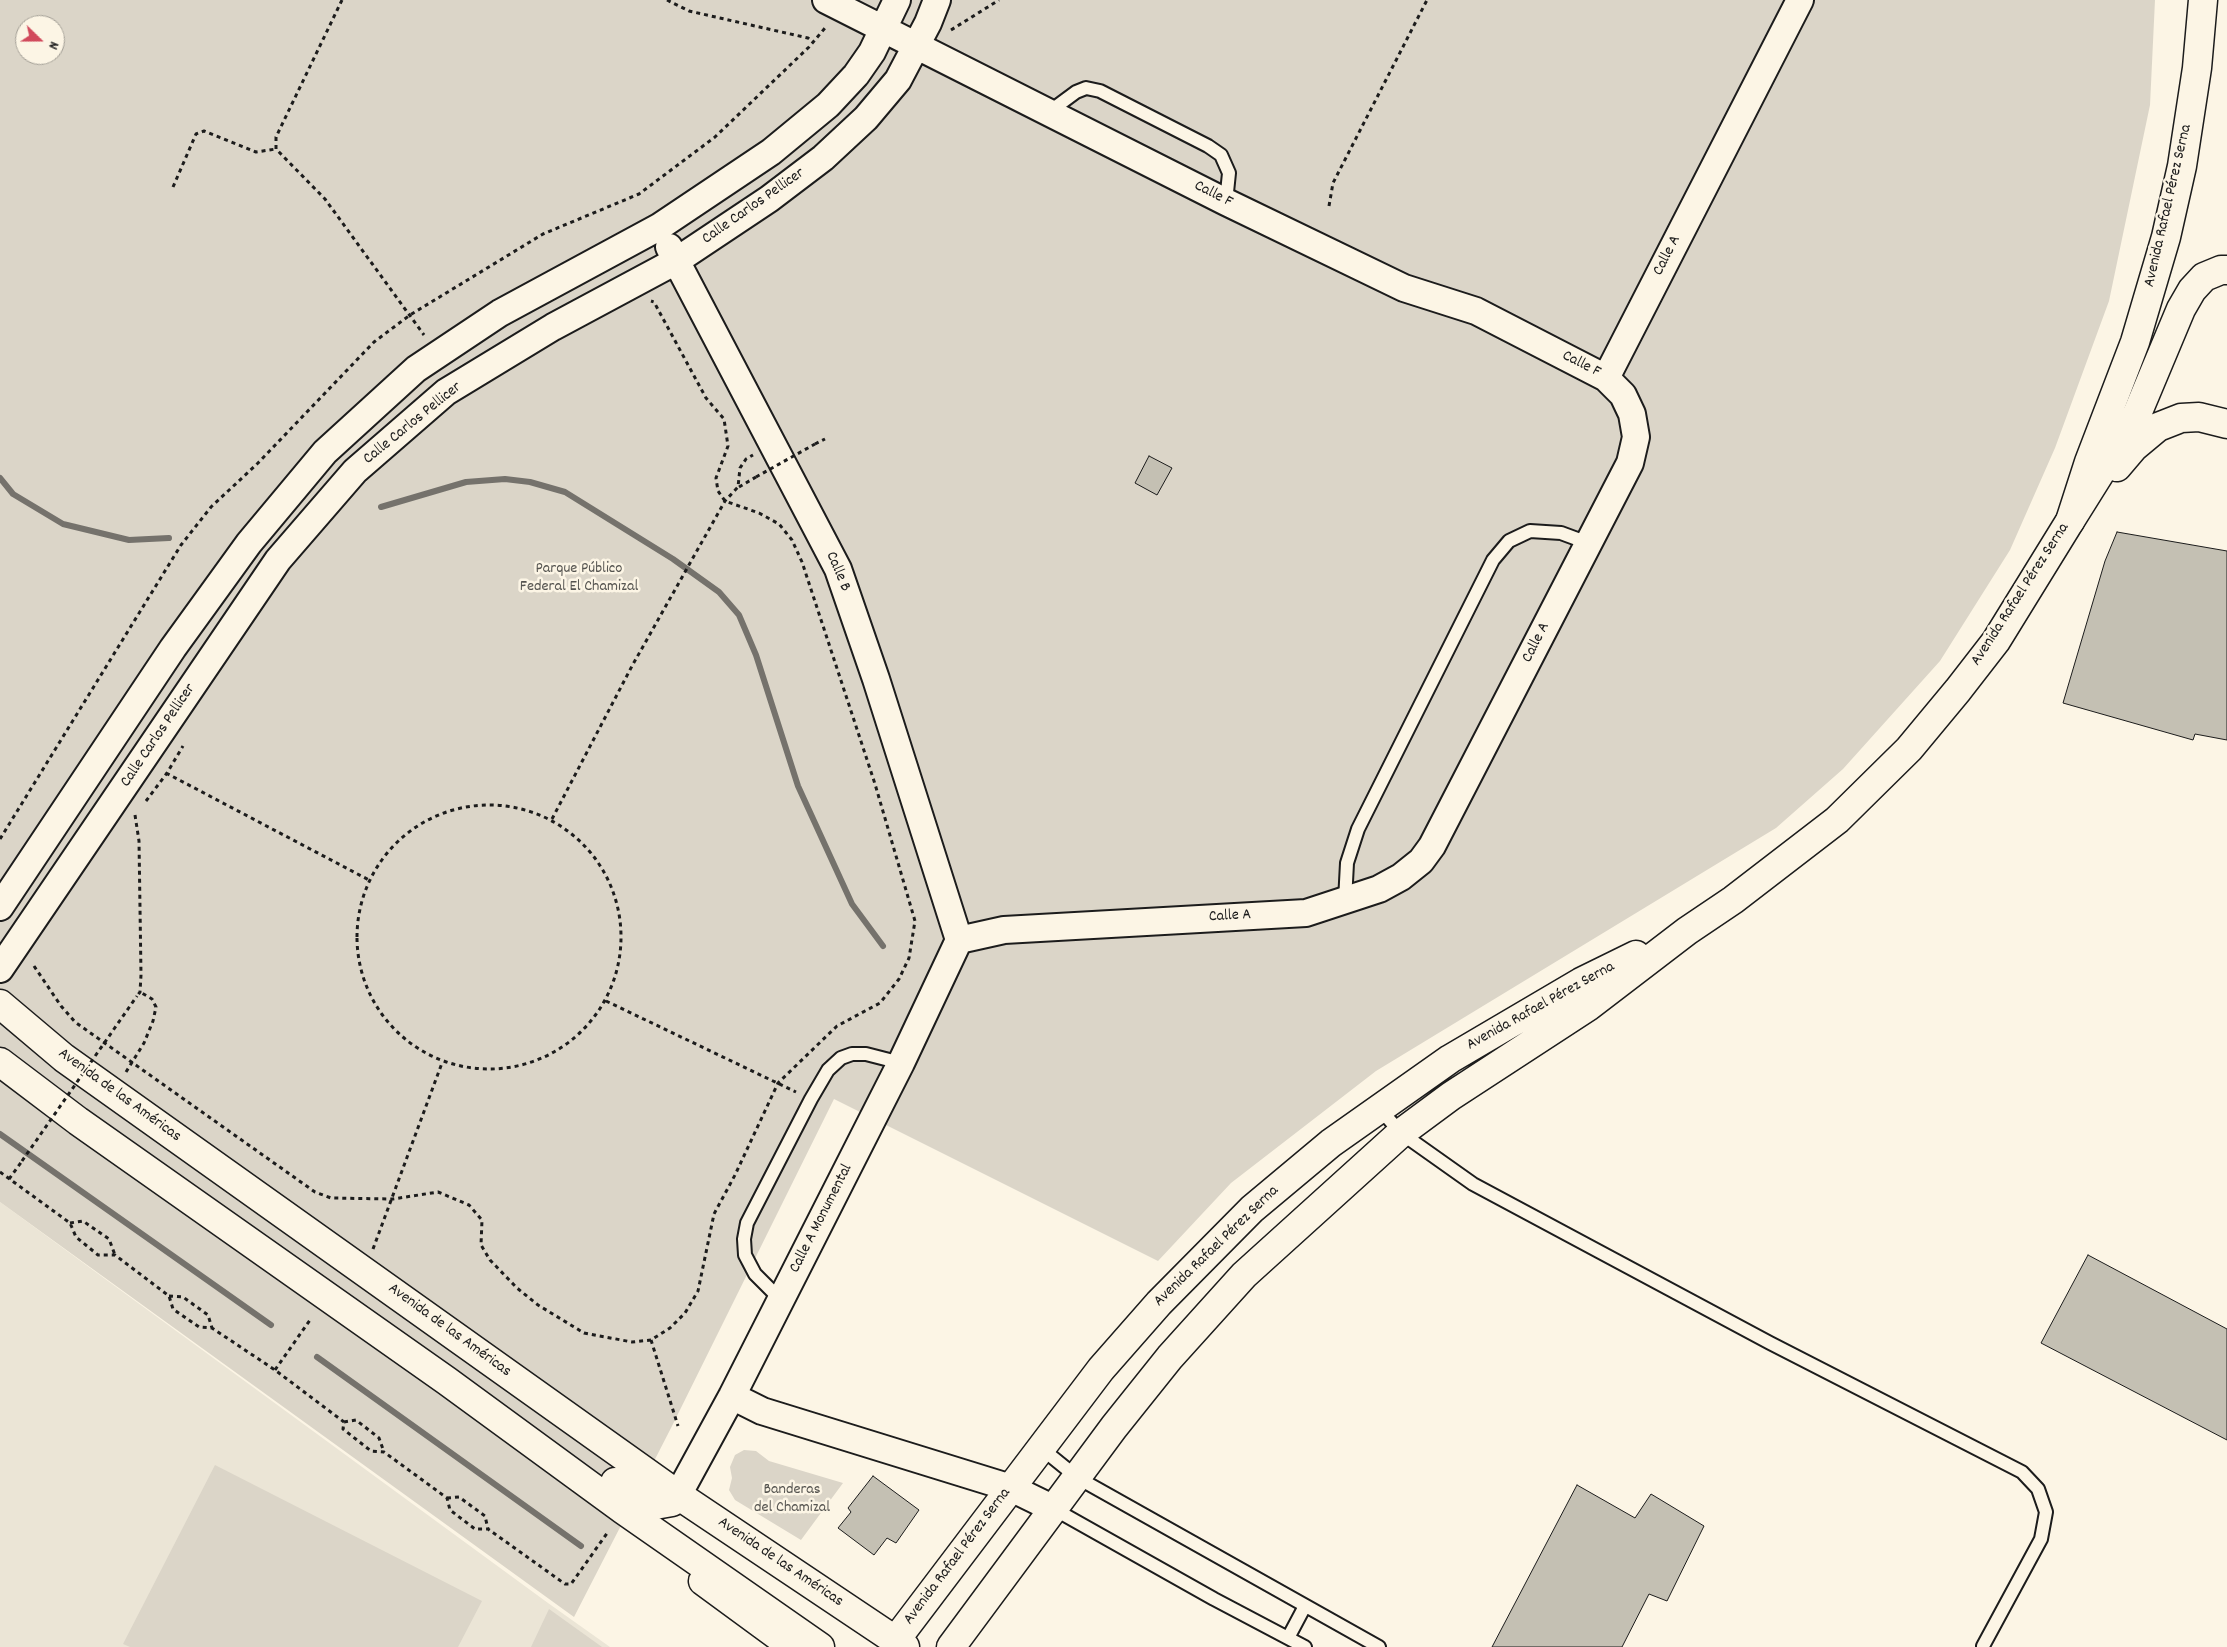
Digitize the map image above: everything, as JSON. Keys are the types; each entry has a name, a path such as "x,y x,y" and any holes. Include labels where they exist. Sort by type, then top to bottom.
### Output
{"main road":[{"name":"Avenida Rafael Pérez Serna","path":"951,1647 1114,1427 1165,1364 1244,1275 1401,1133 1451,1096 1589,1006 1687,931 1733,900 1837,820 1909,749 1996,641 2070,520 2089,462 2135,342 2166,237 2185,146 2197,68 2203,0"},
{"path":"2070,520 2137,414 2181,309 2192,290 2204,277 2221,270 2227,270"},
{"path":"2070,520 2134,447 2158,427 2181,418 2199,417 2227,424"},
{"name":"Avenida Rafael Pérez Serna","path":"900,1644 1011,1488 1101,1369 1153,1310 1246,1215 1331,1143 1450,1059 1581,982 1687,931"},
{"name":"Avenida de las Américas","path":"0,1004 64,1058 678,1495 900,1644"},
{"path":"0,1062 78,1121 820,1647"},
{"path":"447,1381 532,1424 641,1500 655,1505 663,1505 672,1502 678,1495"},
{"path":"656,1532 674,1560 793,1647"}],"street":[{"name":"Calle F","path":"826,0 1226,202 1404,288 1476,311 1606,378"},
{"path":"0,907 173,648 249,543 324,452 416,369 500,313 659,227 772,152 828,104 856,74 872,52 897,0"},
{"name":"Calle Carlos Pellicer","path":"0,970 278,560 355,471 446,392 553,327 676,261 770,199 823,158 866,118 906,68 937,0"},
{"name":"Calle A","path":"959,940 1004,930 1306,913 1379,889 1401,877 1421,861 1432,846 1630,463 1636,437 1632,414 1623,395 1606,378 1800,0"},
{"name":"Calle B","path":"659,227 838,569 876,679 959,940"},
{"name":"Calle A Monumental","path":"678,1495 732,1396 901,1063 959,940"},
{"path":"732,1396 762,1411 1011,1488 1054,1509"}],"lane":[{"path":"1049,112 1076,92 1086,88 1100,90 1208,146 1221,155 1229,173 1226,202"},
{"path":"1345,901 1347,863 1358,829 1493,560 1509,541 1530,532 1561,533 1588,543"},
{"path":"781,1300 755,1274 745,1255 744,1239 748,1223 811,1099 828,1070 841,1058 852,1054 866,1054 901,1063"},
{"path":"1378,1108 1401,1133 1473,1184 1770,1343 2022,1472 2038,1489 2046,1512 2041,1539 1983,1646"},
{"path":"1042,1448 1078,1478 1379,1647"},
{"path":"1054,1509 1305,1647"},
{"path":"1288,1638 1305,1606"}],"path":[{"path":"342,0 276,137 276,149 325,199 426,337"},
{"path":"667,0 689,11 808,38 813,42"},
{"path":"948,32 999,0"},
{"path":"1329,206 1333,183 1427,0"},
{"path":"173,187 196,134 204,130 256,152 276,149"},
{"path":"34,966 61,1006 75,1022 315,1192 331,1198 393,1199 438,1192 469,1205 482,1220 481,1245 490,1260 517,1288 538,1305 584,1333 632,1342 651,1340 670,1328 685,1313 698,1291 714,1214 735,1175 778,1083 836,1026 880,1003 899,979 910,958 915,921 875,784 802,562 792,540 779,524 760,513 725,501 718,491 716,478 728,446 724,419 706,398 654,302 648,299"},
{"path":"552,819 632,666 725,501 738,487 826,439"},
{"path":"738,487 740,468 746,459 771,442"},
{"path":"128,821 167,774 185,742"},
{"path":"143,760 369,880"},
{"path":"469,805 512,805 552,819 585,845 609,879 621,920 620,962 606,1001 583,1032 552,1055 517,1068 479,1071 442,1062 404,1040 375,1007 359,966 356,922 369,880 393,844 428,819 469,805"},
{"path":"9,1180 140,992 139,841 135,814"},
{"path":"124,1075 150,1028 156,1007 152,999 140,992"},
{"path":"606,1001 811,1099"},
{"path":"360,1267 376,1246 442,1062"},
{"path":"0,1172 70,1223 76,1237 98,1255 114,1256 169,1296 183,1297 208,1315 212,1328"},
{"path":"70,1223 83,1221 110,1239 114,1256"},
{"path":"169,1296 173,1309 199,1328 212,1328 275,1370 344,1422 356,1420 379,1438 384,1452"},
{"path":"275,1370 310,1320"},
{"path":"651,1340 678,1426"},
{"path":"344,1422 343,1429 371,1451 384,1452 447,1498 450,1510 475,1529 488,1529 565,1584 571,1584 608,1532"},
{"path":"447,1498 459,1497 485,1516 488,1529"}],"shaded area":[{"path":"0,1202 548,1603 610,1647 0,1647"}],"green space":[{"name":"Parque Público Federal El Chamizal","path":"0,0 2155,0 2150,105 2109,301 2055,448 2010,550 1940,661 1843,769 1776,828 1376,1071 1231,1183 1158,1261 834,1099 671,1428 574,1617 0,1202"},
{"name":"Banderas del Chamizal","path":"744,1450 756,1451 769,1461 843,1483 801,1540 735,1500 729,1490 732,1478 730,1467 735,1455"},
{"path":"215,1465 482,1601 458,1647 130,1647 123,1644"},
{"path":"549,1609 602,1647 531,1647"}],"building":[{"path":"1149,456 1172,468 1157,495 1135,483"},
{"path":"2117,532 2227,551 2227,740 2195,734 2193,740 2063,703 2105,561"},
{"path":"2088,1255 2227,1329 2227,1440 2041,1343"},
{"path":"873,1476 919,1510 896,1543 887,1538 874,1555 838,1528 851,1512 848,1508"},
{"path":"1577,1485 1635,1518 1651,1494 1704,1526 1667,1601 1649,1594 1622,1647 1492,1647"}],"waterway":[{"path":"0,478 13,494 63,524 129,540 169,538"},
{"path":"381,507 466,482 505,479 530,482 565,492 673,559 719,592 739,615 756,655 798,786 852,904 883,946"},
{"path":"0,1134 271,1325"},
{"path":"317,1357 581,1546"}]}
